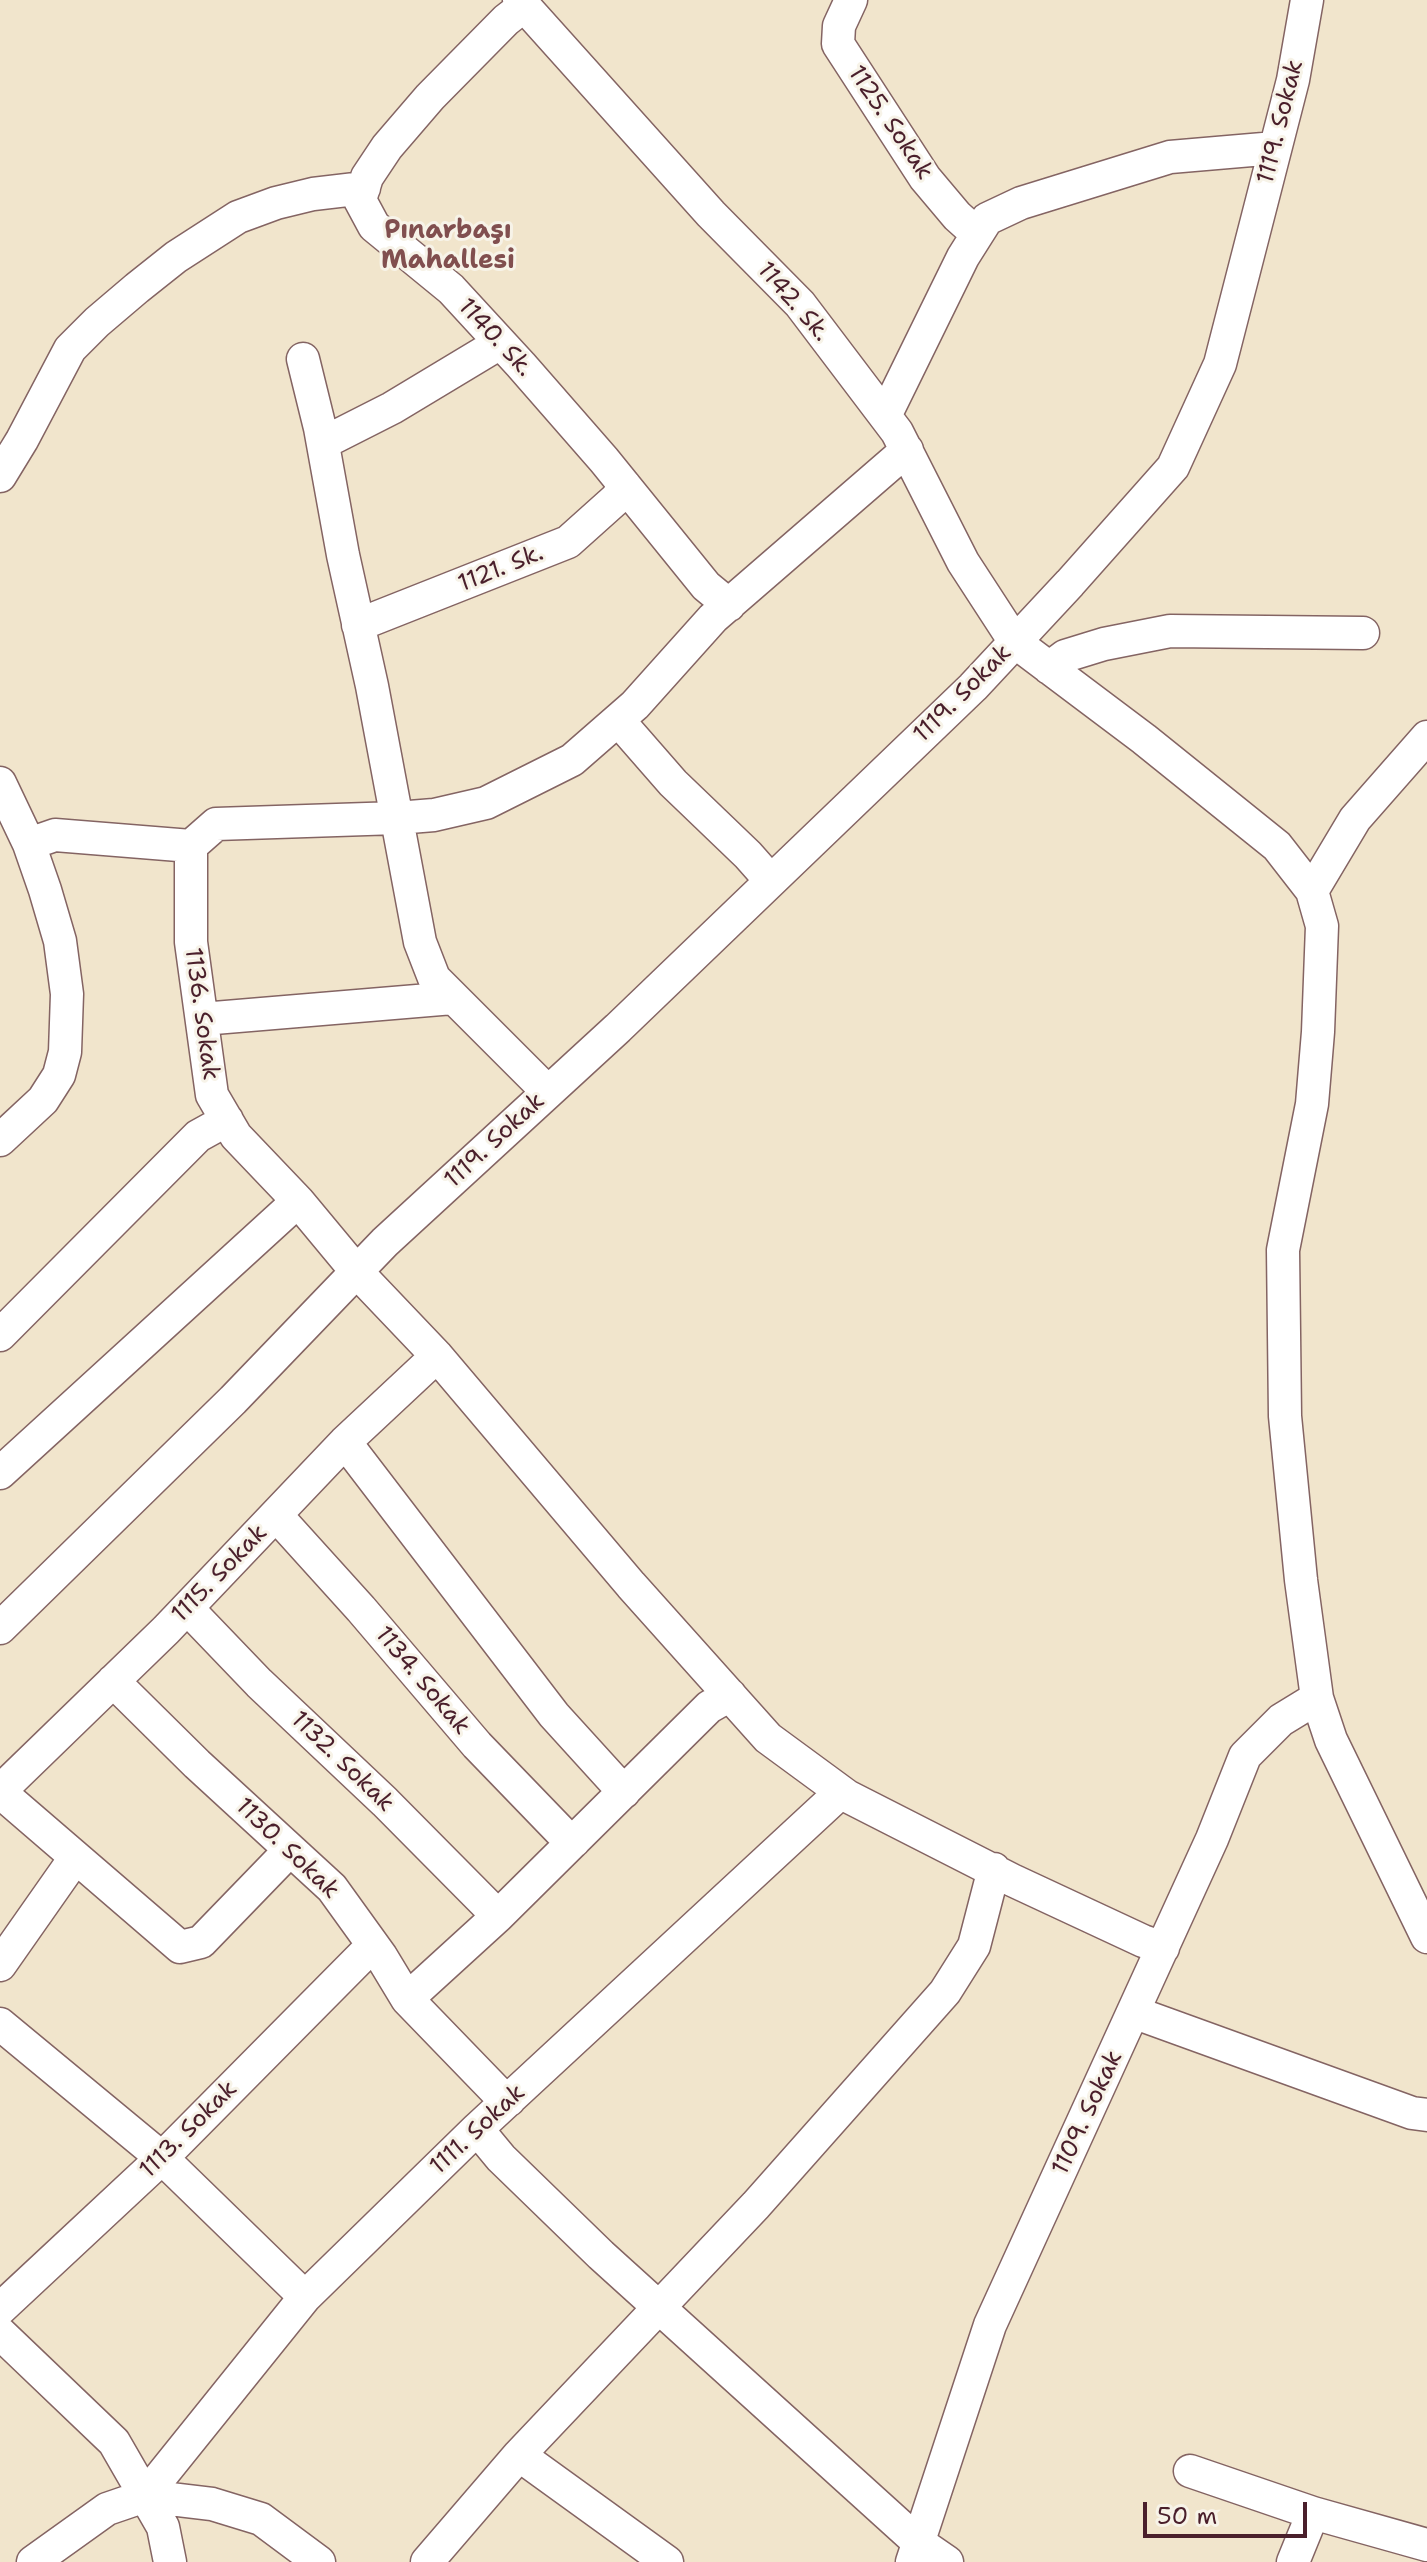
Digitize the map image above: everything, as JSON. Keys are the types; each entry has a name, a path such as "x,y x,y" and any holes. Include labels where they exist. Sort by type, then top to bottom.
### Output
{"street":[{"name":"1125. Sokak","path":"851,0 839,26 838,44 925,178 957,216 977,234"},
{"name":"1119. Sokak","path":"0,1628 233,1400 385,1242 548,1092 973,687 1173,467 1220,364 1293,80 1307,0"},
{"path":"0,476 70,349 97,322 176,257 238,217 313,194 364,188 367,177 387,147 430,97 522,3"},
{"name":"1142. Sk.","path":"522,3 711,214 800,304 907,450 963,562 1015,642 1144,739 1277,846 1312,891"},
{"path":"885,416 963,257 987,219 1021,203 1170,157 1275,148"},
{"name":"1140. Sk.","path":"364,188 360,200 374,226 451,289 625,486 706,586 729,605"},
{"path":"323,443 392,408 500,343"},
{"path":"303,359 323,443 420,942 434,978 548,1092"},
{"path":"29,844 55,835 191,846 216,824 397,818 434,815 486,803 572,760 635,705 713,618 907,450"},
{"name":"1121. Sk.","path":"358,625 568,542 616,499 625,486"},
{"path":"1049,668 1065,656 1104,644 1170,631 1363,633"},
{"path":"618,720 673,783 771,881"},
{"path":"1427,737 1355,819 1312,891 1322,926 1318,1032 1312,1104 1283,1250 1285,1416 1301,1580 1317,1698 1331,1740 1427,1937"},
{"path":"0,783 29,844 60,941 67,994 65,1052 59,1075 43,1100 0,1140"},
{"name":"1136. Sokak","path":"191,846 191,942 212,1095 236,1136 298,1201 357,1272 437,1356 631,1585 768,1738 841,1792 1012,1880 1163,1948"},
{"path":"202,1019 453,998"},
{"path":"0,1335 198,1136 227,1120"},
{"path":"0,1473 298,1201"},
{"name":"1115. Sokak","path":"0,1791 187,1608 345,1442 437,1356"},
{"path":"345,1442 554,1715 624,1792"},
{"name":"1134. Sokak","path":"276,1515 477,1745 562,1833 574,1841"},
{"name":"1132. Sokak","path":"187,1608 259,1683 385,1802 498,1916"},
{"name":"1130. Sokak","path":"113,1681 197,1764 332,1888 407,1999 497,2092 509,2100"},
{"path":"407,1999 498,1916 709,1707 730,1695"},
{"name":"1109. Sokak","path":"915,2552 990,2325 1163,1948 1245,1756 1281,1720 1317,1698"},
{"path":"0,1791 180,1947 201,1942 290,1850"},
{"name":"1111. Sokak","path":"145,2496 305,2297 477,2129 841,1792"},
{"path":"0,1965 75,1858"},
{"path":"427,2562 519,2455 756,2205 945,1992 974,1946 994,1869"},
{"name":"1113. Sokak","path":"0,2309 162,2158 373,1945"},
{"path":"1133,2012 1412,2113 1427,2115"},
{"path":"0,2024 162,2158 305,2297"},
{"path":"477,2129 501,2158 601,2255 915,2552 947,2562"},
{"path":"0,2333 114,2442 163,2527 170,2562"},
{"path":"519,2455 667,2562"},
{"path":"1190,2471 1313,2513 1427,2545"},
{"path":"33,2562 107,2509 145,2496 212,2504 261,2519 319,2562"},
{"path":"1293,2562 1313,2513"}],"district":[{"name":"Pınarbaşı Mahallesi","path":"448,246"}]}
